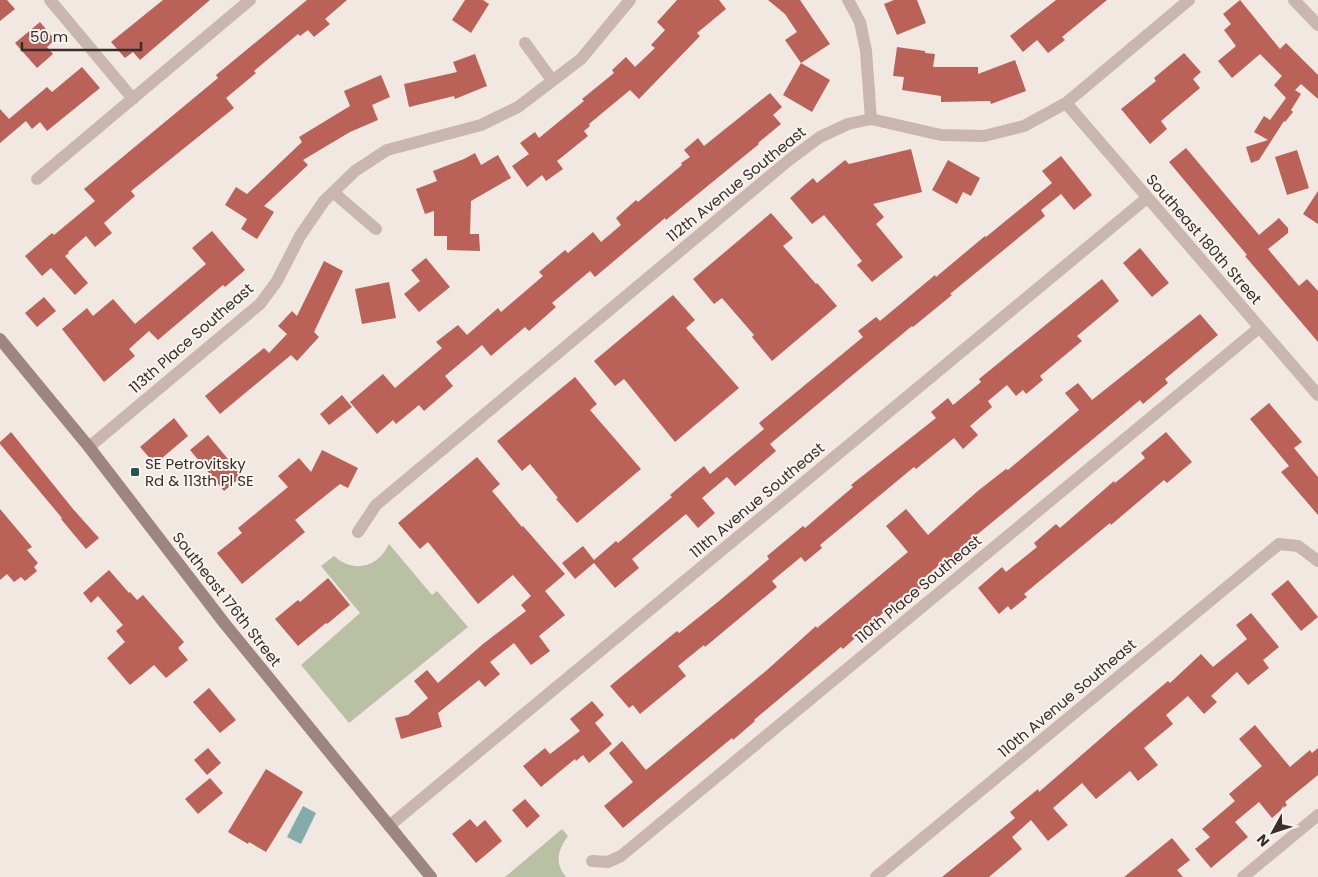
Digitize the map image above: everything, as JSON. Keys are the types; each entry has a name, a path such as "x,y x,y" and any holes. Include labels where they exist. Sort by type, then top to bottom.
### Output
{"main road":[{"name":"Southeast 176th Street","path":"0,339 89,447 225,624 431,877"}],"street":[{"path":"50,0 133,99"},
{"path":"37,179 250,0"},
{"name":"113th Place Southeast","path":"89,447 260,304 277,281 300,236 324,201 354,171 387,150 481,125 518,107 581,59 630,0"},
{"path":"848,0 860,22 866,51 871,119"},
{"name":"112th Avenue Southeast","path":"358,532 376,505 820,137 848,124 871,119 941,135 984,136 1024,126 1066,103 1189,0"},
{"path":"1294,0 1318,25"},
{"path":"525,43 552,80"},
{"name":"Southeast 180th Street","path":"1066,103 1318,395"},
{"path":"333,192 376,229"},
{"name":"111th Avenue Southeast","path":"389,826 1147,198"},
{"name":"110th Place Southeast","path":"592,861 608,862 621,856 1259,328"},
{"name":"110th Avenue Southeast","path":"876,877 1279,544 1298,546 1318,561"},
{"path":"1243,877 1318,815"}],"green space":[{"path":"389,544 432,595 437,591 468,627 349,723 301,665 360,613 321,566 334,556 349,565 357,566 372,563 379,558"},
{"path":"562,829 568,836 560,851 559,861 562,872 566,877 505,877"}],"water":[{"path":"303,806 316,813 301,844 287,837"}],"building":[{"path":"0,0 7,0 15,9 0,21"},
{"path":"163,0 210,0 140,60 133,52 125,58 111,42"},
{"path":"307,0 347,0 325,19 330,24 314,37 308,30 300,36 298,34 254,71 256,73 226,98 234,108 131,191 135,196 104,223 112,233 95,247 86,236 68,252 65,256 88,283 75,295 51,268 42,276 25,256 95,201 84,189 218,78 216,75"},
{"path":"465,0 483,0 489,4 471,33 452,20"},
{"path":"677,0 719,0 726,9 697,33 700,36 639,99 630,90 589,124 590,126 584,131 588,136 557,161 563,169 546,181 542,175 527,187 512,166 529,154 520,143 535,132 539,138 584,101 582,99 614,73 612,70 626,57 635,67 655,48 651,45 665,30 657,22"},
{"path":"768,0 800,0 830,44 801,63 785,40 797,32 785,14"},
{"path":"894,0 917,0 926,23 897,35 884,4"},
{"path":"1056,0 1107,0 1062,37 1065,40 1048,53 1037,40 1023,52 1010,36"},
{"path":"1240,0 1280,49 1286,43 1318,75 1318,99 1301,84 1295,90 1301,94 1291,110 1293,112 1284,121 1259,160 1251,163 1246,147 1268,140 1254,132 1264,116 1270,120 1286,98 1274,85 1282,76 1260,54 1232,78 1218,61 1236,46 1224,30 1231,24 1223,14"},
{"path":"40,22 55,40 47,47 53,54 37,68 15,43"},
{"path":"897,47 935,54 933,67 978,67 978,74 1015,60 1026,91 991,104 990,101 941,102 941,96 902,90 904,77 893,76"},
{"path":"1184,53 1201,72 1193,79 1200,88 1161,121 1167,129 1150,144 1121,109 1156,81 1154,78"},
{"path":"475,54 487,86 455,99 454,96 409,107 404,84 457,72 453,62"},
{"path":"801,63 830,80 812,112 783,95"},
{"path":"82,67 100,88 47,131 40,122 32,129 26,121 0,143 0,109 9,119 47,87 52,92"},
{"path":"381,75 390,97 372,105 378,120 350,132 303,160 308,165 264,206 274,212 257,239 241,229 247,219 225,205 236,187 247,194 302,142 299,137 350,106 344,91"},
{"path":"770,93 782,107 773,115 781,124 595,277 590,271 552,303 556,307 529,331 525,327 491,356 482,345 445,376 453,386 424,411 419,405 396,424 393,420 377,434 350,402 383,374 395,388 442,348 436,342 458,325 467,335 498,308 501,312 543,276 539,272 565,250 568,253 593,232 601,242 621,225 616,218 636,200 638,202 690,157 684,150 698,138 704,146"},
{"path":"1186,148 1259,235 1279,218 1288,228 1288,233 1268,249 1299,286 1307,279 1318,291 1318,342 1169,162"},
{"path":"911,149 922,192 873,204 884,217 876,224 903,257 872,282 857,265 862,261 824,215 812,224 790,198 813,178 817,183 845,160 849,164"},
{"path":"1297,150 1309,188 1287,195 1275,157"},
{"path":"475,153 481,165 498,155 511,178 471,201 470,234 479,234 480,251 447,250 447,236 434,236 434,211 425,214 416,189 437,181 433,171"},
{"path":"1061,156 1092,195 1074,210 1061,194 1041,210 1045,216 770,444 776,451 735,486 727,477 702,498 715,513 698,528 686,514 632,559 639,568 615,588 594,563 575,579 562,563 583,546 594,560 616,541 618,543 672,497 670,495 704,466 710,474 764,429 759,423 863,337 858,331 876,317 880,321 1052,183 1042,171"},
{"path":"948,160 980,178 971,196 963,192 957,204 932,190"},
{"path":"1318,191 1318,224 1303,214"},
{"path":"771,213 793,238 783,246 837,306 772,361 752,337 754,335 722,298 714,304 693,279"},
{"path":"212,231 245,270 225,287 223,285 158,340 149,331 129,349 135,356 104,382 62,329 87,308 93,316 113,299 135,324 206,264 192,248"},
{"path":"1140,248 1169,283 1152,297 1123,263"},
{"path":"426,258 450,287 419,312 404,294 420,281 411,270"},
{"path":"324,261 343,271 314,332 319,337 297,361 291,355 220,414 205,396 264,348 269,353 287,334 278,326 292,311 297,316"},
{"path":"1102,279 1119,301 1077,336 1082,341 1040,376 1043,380 1026,394 1023,390 1016,396 1007,385 988,401 992,407 970,426 978,435 963,449 954,438 916,469 914,467 820,545 822,548 805,562 801,557 772,581 777,587 705,647 704,645 678,666 686,676 640,714 633,705 629,708 610,686 677,631 679,633 719,601 769,559 767,556 803,526 805,528 853,487 851,485 936,418 931,412 948,398 953,405 981,382 979,379"},
{"path":"389,282 396,318 362,324 355,289"},
{"path":"673,295 695,320 686,328 739,388 675,442 624,379 615,386 594,361"},
{"path":"44,297 56,311 37,327 25,313"},
{"path":"1200,314 1218,335 1165,379 1168,383 1143,404 1140,400 973,538 976,542 952,562 948,558 918,583 921,588 898,607 895,602 843,649 841,647 733,740 732,738 623,828 604,806 633,782 609,753 622,741 646,770 767,670 816,626 817,628 908,552 886,526 906,509 928,535 979,490 1006,469 1008,470 1079,410 1065,393 1078,383 1092,400"},
{"path":"575,377 597,404 590,410 641,469 577,523 530,464 522,471 497,441"},
{"path":"342,395 352,407 329,425 320,414"},
{"path":"1269,403 1302,442 1294,448 1318,477 1318,515 1281,472 1289,466 1250,419"},
{"path":"174,418 188,436 155,464 140,447"},
{"path":"11,432 99,538 86,549 0,444"},
{"path":"1166,432 1192,462 1167,483 1164,480 1111,525 1110,523 1024,594 1027,597 1011,610 1008,606 999,614 978,588 1002,567 1006,572 1037,547 1034,543 1056,524 1060,528 1114,481 1115,483 1145,458 1141,453"},
{"path":"208,435 242,476 224,491 190,450"},
{"path":"322,450 358,468 348,488 340,484 295,520 305,532 242,584 217,553 242,533 238,528 288,487 278,476 299,458 311,472"},
{"path":"477,457 500,484 492,491 565,574 545,591 565,615 539,636 550,651 531,665 514,643 490,662 500,674 485,687 479,680 438,713 442,727 401,739 395,718 408,715 428,698 414,681 427,670 438,683 483,644 526,611 521,605 531,596 513,575 478,604 428,542 420,549 398,523"},
{"path":"0,509 32,547 27,550 38,563 34,567 37,571 25,581 21,577 14,582 7,574 0,580"},
{"path":"109,570 137,600 143,595 184,642 178,648 188,660 166,678 154,665 130,685 107,658 125,642 116,631 123,625 98,596 91,603 83,593"},
{"path":"328,578 350,605 298,646 275,619 298,600 300,602"},
{"path":"1288,580 1318,617 1301,631 1271,594"},
{"path":"1251,613 1279,647 1263,660 1269,668 1248,685 1237,672 1211,696 1217,702 1204,714 1188,696 1166,715 1173,724 1144,748 1158,765 1138,781 1130,771 1096,799 1082,783 1053,808 1068,825 1048,841 1031,820 1012,837 1022,849 989,877 942,877 1015,818 1010,812 1038,789 1039,792 1168,681 1170,683 1201,654 1213,667 1247,639 1236,625"},
{"path":"209,688 236,720 220,733 193,702"},
{"path":"592,701 604,715 595,723 612,744 589,763 583,755 576,761 575,759 541,787 523,766 545,748 550,754 580,731 570,719"},
{"path":"1255,725 1290,767 1310,750 1312,753 1318,748 1318,775 1285,802 1287,805 1272,818 1259,802 1235,822 1248,837 1211,868 1195,849 1210,837 1202,829 1235,801 1229,794 1262,766 1239,739"},
{"path":"208,748 221,763 207,775 194,760"},
{"path":"266,769 303,792 266,852 228,832"},
{"path":"210,778 223,793 198,814 185,799"},
{"path":"525,799 540,816 527,828 512,810"},
{"path":"470,819 477,827 485,820 502,841 476,863 452,834"},
{"path":"1172,838 1190,860 1177,870 1183,877 1124,877"}],"place":[{"name":"SE Petrovitsky Rd & 113th Pl SE","path":"135,472"}]}
